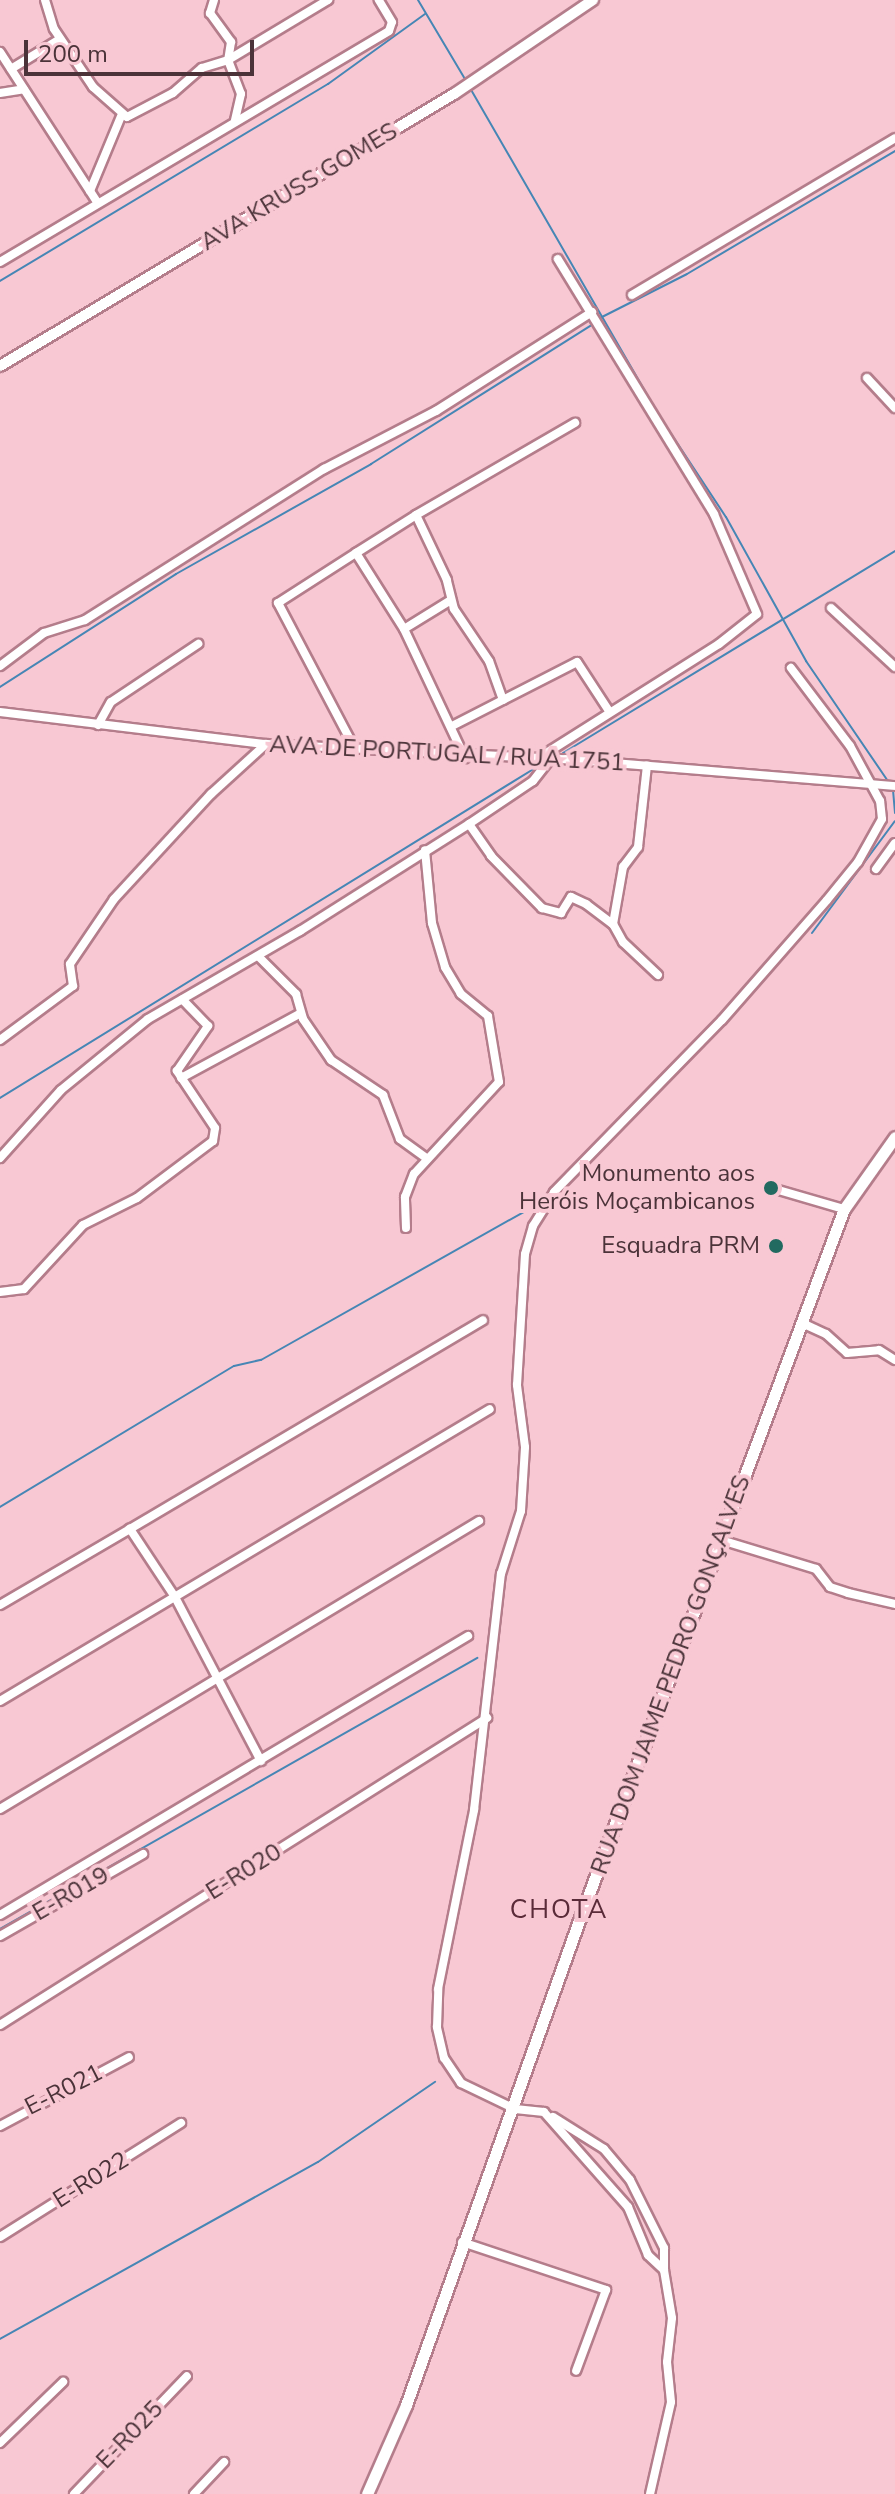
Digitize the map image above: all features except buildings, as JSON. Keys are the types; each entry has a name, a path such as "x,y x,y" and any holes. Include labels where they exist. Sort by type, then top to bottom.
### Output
{"main road":[{"name":"RUA DOM JAIME PEDRO GONÇALVES","path":"367,2494 406,2405 462,2242 515,2109 844,1209 895,1137"}],"street":[{"path":"45,0 60,39 98,94 121,116"},
{"path":"214,0 210,13 231,42 228,60 241,94 235,120"},
{"path":"90,191 121,116 173,93 202,68 228,60 328,0"},
{"path":"0,262 389,31 392,22 379,0"},
{"name":"AVA KRUSS GOMES","path":"0,366 454,94 593,0"},
{"path":"11,69 60,39"},
{"path":"0,52 97,202"},
{"path":"0,93 24,89"},
{"path":"632,295 895,138"},
{"path":"537,759 749,623 757,607 714,514 558,259"},
{"path":"0,666 44,633 85,620 324,469 436,411 592,312"},
{"path":"867,378 895,408"},
{"path":"354,747 278,603 416,515 575,423"},
{"path":"416,515 438,558 451,600 489,661 503,700"},
{"path":"356,553 404,629 454,725 465,758"},
{"path":"404,629 451,600"},
{"path":"831,608 895,667"},
{"path":"98,725 111,702 198,644"},
{"path":"454,725 577,662 609,711"},
{"path":"650,2494 671,2402 667,2362 672,2318 664,2270 664,2248 630,2180 604,2149 544,2112 515,2109 461,2083 444,2058 437,2027 438,1989 487,1718 501,1574 521,1511 525,1447 517,1385 525,1254 533,1226 554,1192 722,1020 858,862 882,819 870,783 831,717 791,668"},
{"name":"AVA DE PORTUGAL / RUA 1751","path":"0,712 266,744 354,747 465,758 647,765 895,786"},
{"path":"0,1040 73,986 70,964 114,899 211,794 266,744"},
{"path":"0,1158 61,1090 148,1019 258,956 469,824 533,781 550,759"},
{"path":"613,924 623,867 638,847 647,765"},
{"path":"469,824 491,856 542,908 561,913 571,897 613,924 623,942 658,975"},
{"path":"876,869 895,843"},
{"path":"406,1228 407,1190 426,1158 473,1116 499,1082 488,1016 461,994 445,967 432,923 425,850"},
{"path":"258,956 296,994 301,1013 331,1060 383,1095 400,1139 426,1158"},
{"path":"0,1292 24,1289 83,1225 137,1198 213,1141 215,1128 177,1071 208,1026 182,999"},
{"path":"181,1078 301,1013"},
{"path":"775,1189 844,1209"},
{"path":"0,1605 483,1320"},
{"path":"802,1323 826,1334 847,1353 879,1350 895,1360"},
{"path":"0,1701 490,1409"},
{"path":"0,1809 220,1681 479,1521"},
{"path":"130,1529 175,1597 261,1761"},
{"path":"721,1540 816,1569 839,1590 895,1604"},
{"path":"0,1915 468,1636"},
{"name":"E-R020","path":"0,2025 487,1718"},
{"name":"E-R019","path":"0,1936 143,1854"},
{"name":"E-R021","path":"0,2126 129,2057"},
{"path":"544,2112 628,2207 648,2255 664,2270"},
{"name":"E-R022","path":"0,2237 181,2123"},
{"path":"462,2242 606,2290 576,2371"},
{"name":"E-R025","path":"74,2494 187,2376"},
{"path":"0,2443 63,2382"},
{"path":"194,2494 224,2462"}],"waterway":[{"path":"418,0 465,79"},
{"path":"0,281 328,84 425,14"},
{"path":"470,88 658,414 726,517 806,661 888,781"},
{"path":"600,318 687,274 895,151"},
{"path":"0,687 176,574 371,464 592,325"},
{"path":"563,753 895,551"},
{"path":"0,1098 540,765"},
{"path":"893,790 895,813"},
{"path":"812,933 895,821"},
{"path":"0,1507 234,1366 261,1360 525,1211"},
{"path":"0,1929 477,1658"},
{"path":"0,2339 318,2162 435,2082"}],"place":[{"name":"Monumento aos Heróis Moçambicanos","path":"771,1188"},
{"name":"Esquadra PRM","path":"776,1246"}],"district":[{"name":"CHOTA","path":"559,1910"}]}
